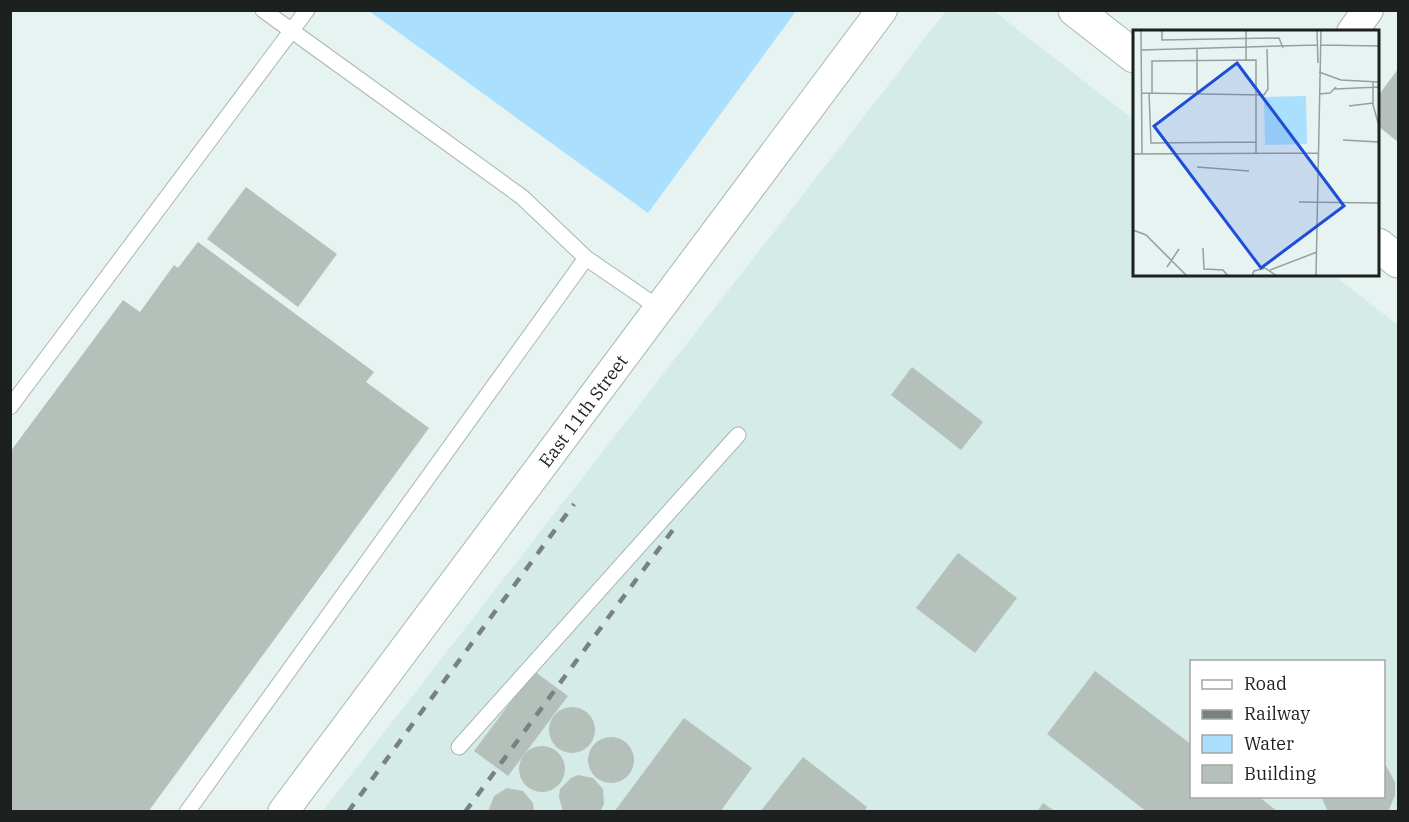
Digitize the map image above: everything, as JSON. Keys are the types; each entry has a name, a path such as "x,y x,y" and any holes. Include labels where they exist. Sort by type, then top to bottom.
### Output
{"main road":[{"path":"1075,10 1133,55"},
{"path":"1379,247 1398,261"}],"street":[{"name":"East 11th Street","path":"283,812 882,10"},
{"path":"1353,30 1368,10"}],"lane":[{"path":"263,10 522,197 586,258 659,308"},
{"path":"11,407 307,10"},
{"path":"187,812 586,258"},
{"path":"459,747 738,435"}],"shaded area":[{"path":"946,11 994,11 1133,119 1133,276 1334,276 1398,325 1398,811 322,812"}],"water":[{"path":"369,11 796,11 648,213"}],"building":[{"path":"1398,69 1398,142 1379,127 1379,95"},
{"path":"246,187 337,254 298,307 207,239"},
{"path":"198,242 374,372 366,382 429,428 148,812 10,812 10,452 123,300 140,312 174,265 178,268"},
{"path":"912,367 983,422 961,450 891,395"},
{"path":"958,553 1017,598 975,653 916,608"},
{"path":"534,671 568,696 508,776 474,751"},
{"path":"1095,671 1190,743 1190,798 1260,798 1278,812 1147,812 1047,734"},
{"path":"572,707 588,714 595,730 588,746 572,753 556,746 549,730 556,714"},
{"path":"684,718 752,768 720,812 614,812"},
{"path":"611,737 627,744 634,760 627,776 611,783 595,776 588,760 595,744"},
{"path":"542,746 558,753 565,769 558,785 542,792 526,785 519,769 526,753"},
{"path":"803,757 867,807 864,812 760,812"},
{"path":"1385,764 1395,782 1395,795 1388,812 1328,812 1322,798 1385,798"},
{"path":"578,775 593,778 603,789 604,804 600,812 563,812 559,797 560,789 571,778"},
{"path":"507,788 523,791 533,803 534,812 488,812 494,796"},
{"path":"1043,803 1056,812 1037,812"}],"railway":[{"path":"348,812 574,504"},
{"path":"465,812 675,527"}]}
